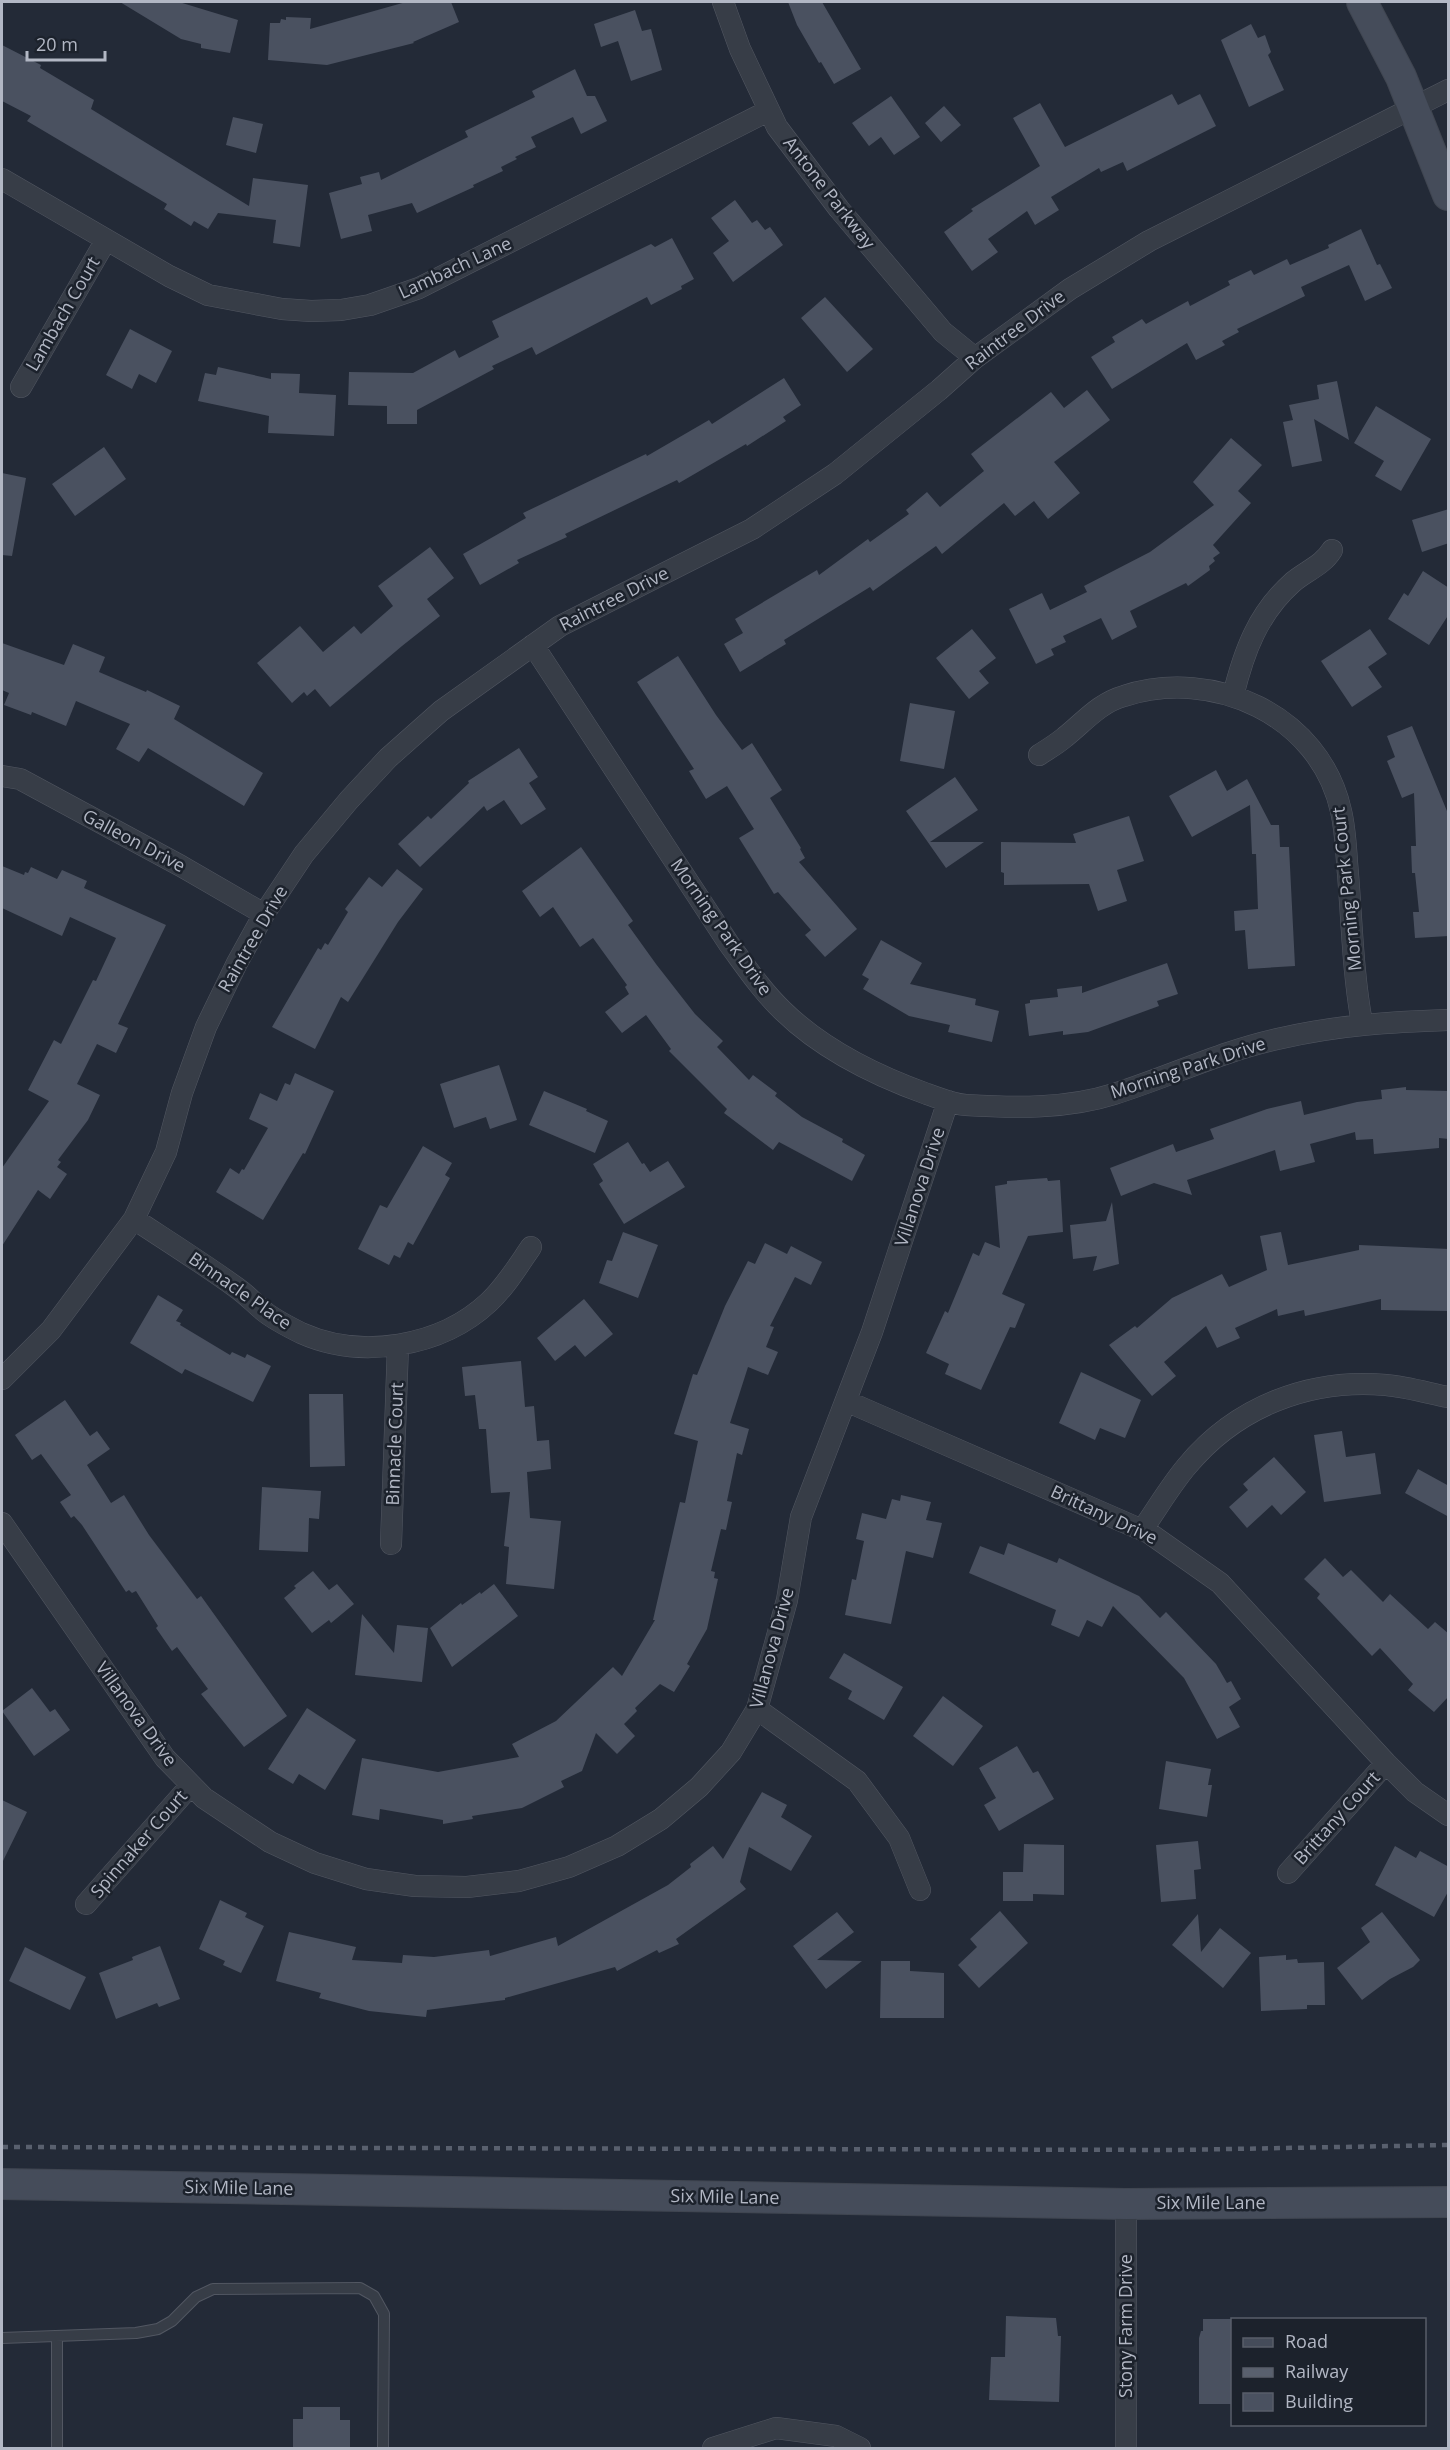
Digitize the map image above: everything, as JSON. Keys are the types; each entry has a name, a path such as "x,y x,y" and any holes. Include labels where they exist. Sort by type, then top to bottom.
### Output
{"street":[{"name":"Antone Parkway","path":"723,2 740,49 777,127 839,209 943,332 975,358"},
{"path":"1362,2 1401,77 1449,195"},
{"name":"Raintree Drive","path":"2,1379 51,1330 134,1219 166,1152 182,1094 206,1027 237,963 264,914 304,855 349,800 388,758 441,711 575,617 752,529 835,474 975,358 1070,289 1149,241 1449,90"},
{"name":"Lambach Lane","path":"2,178 106,240 208,295 229,301 282,309 341,310 370,304 419,288 462,268 768,111"},
{"name":"Lambach Court","path":"21,387 106,240"},
{"path":"1233,696 1242,659 1266,611 1301,575 1325,562 1332,550"},
{"name":"Morning Park Drive","path":"533,645 729,944 770,997 806,1031 855,1064 891,1081 965,1105 1018,1107 1075,1103 1114,1094 1204,1060 1281,1038 1362,1023 1449,1020"},
{"name":"Morning Park Court","path":"1039,755 1065,738 1088,716 1123,696 1147,690 1208,689 1263,708 1287,726 1312,751 1333,787 1341,810 1345,832 1358,1000 1362,1023"},
{"name":"Galleon Drive","path":"2,776 20,779 264,914"},
{"name":"Villanova Drive","path":"2,1523 165,1758 204,1798 270,1842 315,1863 366,1879 416,1887 467,1887 519,1881 569,1867 616,1846 661,1819 699,1787 731,1752 757,1709 787,1600 801,1517 872,1332 948,1101"},
{"name":"Binnacle Place","path":"134,1219 240,1289 267,1313 302,1333 333,1343 368,1347 398,1345 440,1332 461,1322 488,1303 504,1286 531,1247"},
{"name":"Binnacle Court","path":"391,1544 398,1345"},
{"path":"1142,1530 1187,1467 1214,1438 1249,1413 1285,1396 1319,1387 1354,1383 1388,1385 1449,1397"},
{"name":"Brittany Drive","path":"846,1401 1142,1530 1220,1582 1386,1763 1415,1792 1449,1815"},
{"path":"757,1709 858,1781 898,1838 920,1890"},
{"name":"Brittany Court","path":"1288,1873 1386,1763"},
{"name":"Spinnaker Court","path":"86,1904 191,1785"},
{"name":"Six Mile Lane","path":"2,2184 1126,2204 1449,2202"},
{"name":"Stony Farm Drive","path":"1126,2204 1126,2448"},
{"path":"713,2448 776,2428 836,2436 860,2448"}],"lane":[{"path":"2,2338 136,2334 158,2329 171,2321 196,2297 213,2289 360,2288 374,2296 384,2314 383,2448"},
{"path":"57,2336 57,2448"}],"building":[{"path":"120,2 179,2 238,20 230,53 201,48 201,44 181,39"},
{"path":"406,2 451,2 459,22 414,43 327,65 268,60 270,23 280,23 281,19 286,20 286,17 311,18 310,29"},
{"path":"788,2 822,2 861,69 834,84 797,25"},
{"path":"635,10 642,31 651,29 662,70 631,81 618,41 601,47 594,24"},
{"path":"1251,24 1258,38 1265,35 1271,52 1268,55 1284,90 1249,107 1221,40"},
{"path":"2,45 41,65 40,68 94,100 91,109 249,206 253,178 308,185 300,247 273,243 276,220 218,213 208,229 194,221 191,226 164,209 167,204 27,121 31,116 2,101"},
{"path":"575,69 587,96 595,96 607,121 581,134 573,117 531,137 536,147 515,157 517,159 501,167 503,171 473,185 474,187 417,213 412,203 368,215 372,231 341,239 329,193 362,184 360,177 379,172 381,180 468,137 465,131 535,97 532,91"},
{"path":"1172,94 1178,105 1200,94 1216,126 1127,171 1123,162 1101,172 1099,168 1051,197 1059,210 1035,225 1027,211 988,239 998,252 972,271 944,232 973,211 971,209 1040,166 1013,118 1040,103 1065,147"},
{"path":"891,96 920,137 894,155 881,137 869,146 852,123"},
{"path":"944,106 961,125 941,142 925,123"},
{"path":"233,117 263,124 256,153 226,145"},
{"path":"735,200 752,223 757,220 765,230 770,227 783,245 733,282 713,253 729,241 711,218"},
{"path":"1361,229 1377,265 1380,264 1392,288 1365,301 1349,265 1301,287 1305,296 1237,329 1239,332 1222,341 1225,345 1196,360 1187,343 1112,389 1091,357 1115,342 1112,337 1142,319 1146,324 1188,301 1190,306 1230,285 1228,281 1251,270 1254,275 1287,259 1290,265 1329,248 1328,245"},
{"path":"672,238 694,279 681,286 682,289 651,305 647,297 536,355 532,347 492,366 494,369 417,410 417,424 387,424 387,406 348,405 349,372 413,373 455,350 459,358 499,337 492,321 651,244 655,247"},
{"path":"825,297 873,349 847,372 801,318"},
{"path":"130,329 172,351 156,383 139,374 132,389 106,375"},
{"path":"218,367 271,379 271,373 300,374 299,393 336,395 334,436 268,433 269,416 198,401 205,373 216,375"},
{"path":"784,378 801,405 783,417 786,421 747,446 746,444 679,483 677,480 565,534 567,537 517,560 519,563 480,585 463,554 526,518 523,513 646,454 647,456 709,420 712,424"},
{"path":"1337,381 1349,440 1314,419 1322,461 1292,467 1283,422 1293,420 1289,405 1319,399 1317,385"},
{"path":"1087,390 1110,420 1054,462 1080,493 1048,519 1034,501 1015,516 1004,503 942,554 936,546 873,591 870,587 784,640 786,644 740,672 724,644 743,633 735,619 817,570 819,575 868,539 870,542 909,514 906,510 927,492 940,507 984,471 971,454 1051,392 1064,408"},
{"path":"1376,406 1431,439 1401,491 1375,476 1384,461 1354,443"},
{"path":"1231,438 1262,465 1238,491 1251,503 1213,545 1220,553 1213,558 1215,561 1209,566 1210,570 1188,586 1186,583 1130,611 1137,627 1112,640 1101,618 1063,636 1066,642 1051,649 1054,655 1036,664 1009,609 1042,593 1050,610 1087,592 1084,586 1150,552 1214,505 1193,482"},
{"path":"104,447 126,479 75,516 52,484"},
{"path":"2,473 26,478 12,556 2,555"},
{"path":"1449,509 1449,543 1422,552 1412,520"},
{"path":"430,547 454,578 427,599 440,616 330,707 315,689 307,696 304,692 292,703 257,663 300,626 323,652 354,626 361,634 393,606 378,586"},
{"path":"1423,571 1449,588 1449,614 1429,645 1388,619 1404,593 1408,596"},
{"path":"972,629 996,658 979,671 989,683 969,699 936,658"},
{"path":"1370,629 1387,654 1368,667 1382,687 1352,707 1321,661"},
{"path":"2,643 64,665 73,644 105,657 99,672 146,692 147,690 180,706 174,719 263,773 244,806 148,748 139,762 116,749 130,724 76,701 66,726 32,712 31,715 4,705 9,693 2,690"},
{"path":"678,656 742,750 752,743 782,790 770,798 801,848 805,858 799,862 857,929 825,957 805,935 811,930 778,892 774,894 739,838 754,829 727,786 706,799 689,771 694,769 637,682"},
{"path":"910,703 955,711 944,769 900,761"},
{"path":"1412,726 1449,816 1449,936 1415,938 1413,912 1419,912 1415,873 1412,873 1411,846 1416,846 1414,793 1402,798 1387,761 1395,757 1387,736"},
{"path":"519,748 538,777 529,783 546,809 521,825 504,800 487,811 484,806 420,867 398,844 428,816 431,819 469,783 468,781"},
{"path":"1216,770 1227,791 1247,779 1271,825 1279,825 1280,847 1289,847 1295,966 1248,969 1245,930 1235,931 1234,911 1258,909 1256,854 1252,854 1250,805 1192,837 1169,796"},
{"path":"955,777 978,810 930,842 984,842 946,868 906,811"},
{"path":"1129,816 1144,861 1117,870 1127,901 1098,911 1089,884 1004,885 1004,873 1001,872 1001,842 1076,843 1073,834"},
{"path":"581,847 633,921 628,925 656,964 695,1014 723,1041 717,1047 749,1080 753,1075 777,1093 775,1096 802,1117 843,1139 842,1142 865,1155 852,1181 779,1142 773,1150 724,1113 727,1109 669,1051 671,1049 646,1015 622,1033 605,1012 629,994 625,987 627,985 593,938 580,947 553,907 540,917 522,891"},
{"path":"2,866 24,875 31,867 57,879 62,870 87,881 84,888 166,925 118,1024 128,1028 116,1053 97,1044 77,1084 100,1095 88,1120 58,1160 61,1162 57,1167 67,1174 50,1199 38,1190 2,1246 2,1168 49,1101 28,1090 54,1040 61,1044 93,980 96,981 116,938 70,917 62,936 2,908"},
{"path":"397,869 423,889 398,922 348,1002 341,997 315,1049 272,1027 318,948 321,950 325,943 328,945 348,912 345,909 369,877 382,887"},
{"path":"881,940 922,963 910,984 976,999 975,1005 999,1011 992,1042 948,1032 950,1025 909,1016 863,989 869,979 862,975"},
{"path":"1167,963 1178,994 1157,1001 1159,1006 1088,1032 1063,1035 1063,1031 1029,1036 1025,1004 1030,1003 1030,1000 1058,997 1057,989 1082,986 1082,993"},
{"path":"499,1065 517,1120 490,1129 486,1117 454,1128 440,1084"},
{"path":"295,1073 334,1091 305,1154 303,1153 263,1220 216,1192 230,1168 239,1174 242,1169 244,1170 268,1128 249,1119 260,1093 277,1101 285,1083 290,1085"},
{"path":"1406,1087 1406,1090 1449,1091 1449,1139 1439,1138 1439,1148 1374,1154 1373,1139 1356,1140 1355,1132 1310,1144 1315,1162 1280,1171 1275,1150 1187,1180 1192,1195 1154,1183 1121,1196 1110,1168 1173,1144 1176,1152 1214,1139 1210,1129 1267,1109 1301,1101 1304,1115 1357,1102 1382,1099 1381,1090"},
{"path":"544,1091 587,1109 586,1111 608,1121 595,1153 529,1125"},
{"path":"628,1142 650,1172 668,1161 685,1187 624,1224 599,1184 603,1181 593,1164"},
{"path":"423,1146 452,1163 445,1175 450,1178 413,1245 408,1242 400,1258 394,1255 389,1265 358,1249 380,1205 387,1208"},
{"path":"1047,1178 1048,1181 1060,1180 1063,1232 1028,1236 1002,1294 1025,1304 1015,1328 1010,1327 981,1390 945,1374 949,1364 926,1353 945,1311 948,1313 973,1253 979,1256 985,1242 1000,1248 995,1186 1007,1184 1007,1181"},
{"path":"1112,1202 1119,1264 1093,1271 1097,1256 1073,1259 1070,1225 1106,1221"},
{"path":"623,1232 658,1245 638,1298 599,1283 607,1260 612,1261"},
{"path":"1281,1232 1288,1265 1359,1250 1359,1245 1449,1249 1449,1311 1381,1310 1381,1299 1305,1316 1304,1310 1278,1316 1277,1309 1235,1328 1240,1338 1217,1348 1206,1326 1164,1362 1176,1376 1152,1396 1109,1345 1135,1326 1137,1328 1172,1298 1222,1274 1229,1287 1267,1270 1260,1236"},
{"path":"765,1243 787,1254 791,1246 822,1262 811,1285 795,1277 770,1326 774,1327 766,1347 778,1352 768,1375 748,1367 730,1423 749,1429 742,1455 737,1453 727,1501 732,1502 726,1530 721,1529 711,1571 715,1572 714,1578 718,1579 707,1629 687,1664 690,1666 674,1692 660,1684 635,1708 637,1711 624,1724 635,1736 617,1754 596,1733 582,1771 561,1781 564,1787 522,1808 472,1816 473,1819 443,1824 443,1820 380,1809 379,1820 352,1815 362,1758 438,1772 519,1757 512,1744 556,1721 613,1667 622,1676 655,1620 653,1620 680,1502 685,1503 698,1441 674,1434 693,1374 697,1375 725,1306 748,1261 755,1264"},
{"path":"158,1295 183,1310 176,1321 181,1323 180,1325 230,1355 232,1352 245,1358 247,1354 271,1366 253,1402 185,1369 182,1374 130,1343"},
{"path":"584,1299 613,1334 585,1357 575,1345 555,1361 537,1338"},
{"path":"521,1361 525,1407 534,1406 537,1441 549,1440 551,1469 527,1472 530,1518 561,1521 554,1589 506,1584 509,1547 504,1546 510,1492 491,1493 486,1429 479,1429 475,1395 465,1396 462,1367"},
{"path":"1081,1372 1141,1400 1125,1438 1100,1428 1095,1440 1059,1423"},
{"path":"309,1394 343,1394 345,1466 310,1467"},
{"path":"65,1400 90,1436 97,1431 110,1449 87,1465 111,1503 124,1495 149,1535 197,1599 201,1596 287,1716 244,1747 201,1694 208,1689 177,1647 172,1651 156,1628 158,1626 136,1591 126,1592 82,1525 74,1516 71,1518 60,1502 71,1495 41,1454 32,1460 15,1435"},
{"path":"1342,1431 1346,1457 1375,1453 1381,1494 1324,1502 1314,1435"},
{"path":"1274,1457 1306,1492 1281,1515 1272,1505 1247,1528 1229,1507 1248,1490 1243,1484"},
{"path":"1418,1469 1449,1486 1449,1517 1405,1493"},
{"path":"262,1487 321,1491 319,1519 309,1518 308,1552 259,1550"},
{"path":"901,1495 931,1502 926,1520 942,1523 933,1558 906,1551 891,1624 845,1615 852,1579 856,1580 864,1541 856,1539 862,1513 886,1519 892,1499 900,1501"},
{"path":"1008,1543 1057,1563 1059,1558 1139,1596 1160,1618 1166,1612 1216,1664 1227,1683 1231,1681 1241,1699 1229,1707 1240,1727 1217,1739 1184,1678 1113,1606 1102,1627 1087,1620 1079,1637 1051,1625 1056,1610 969,1573 980,1546 1004,1555"},
{"path":"1325,1558 1343,1577 1351,1570 1383,1602 1390,1594 1428,1629 1435,1622 1449,1634 1449,1696 1434,1712 1408,1690 1413,1684 1380,1648 1372,1656 1317,1598 1320,1594 1304,1579"},
{"path":"313,1571 329,1590 337,1584 354,1604 331,1623 329,1620 312,1633 284,1598 296,1588 294,1586"},
{"path":"494,1584 518,1616 452,1667 430,1628 461,1603 462,1605"},
{"path":"362,1614 394,1653 397,1625 428,1628 422,1682 355,1675"},
{"path":"844,1653 903,1687 884,1720 848,1699 852,1691 829,1678"},
{"path":"32,1688 50,1712 55,1709 70,1730 34,1756 2,1711"},
{"path":"943,1696 983,1726 953,1766 913,1736"},
{"path":"307,1708 356,1740 325,1790 299,1774 293,1784 268,1769"},
{"path":"1017,1746 1033,1773 1038,1771 1054,1799 999,1831 984,1805 996,1798 979,1768"},
{"path":"1166,1761 1211,1769 1208,1785 1212,1785 1207,1817 1159,1809"},
{"path":"762,1792 787,1805 781,1817 812,1836 791,1871 749,1847 740,1882 746,1889 676,1939 679,1944 659,1953 657,1950 617,1971 615,1967 505,1998 505,2000 427,2010 426,2017 369,2011 319,1998 321,1993 276,1981 289,1932 356,1947 352,1960 402,1963 403,1955 434,1957 489,1950 490,1956 556,1937 558,1946 668,1885 713,1846 723,1859"},
{"path":"2,1800 27,1812 2,1863"},
{"path":"1198,1841 1201,1869 1194,1870 1196,1899 1161,1902 1156,1845"},
{"path":"1024,1844 1064,1845 1064,1895 1033,1894 1033,1901 1003,1901 1003,1872 1023,1872"},
{"path":"1395,1846 1416,1858 1420,1851 1449,1867 1449,1890 1434,1917 1375,1885"},
{"path":"220,1900 247,1913 245,1917 264,1926 241,1973 223,1965 225,1961 199,1949"},
{"path":"1000,1911 1028,1943 979,1988 958,1965 977,1947 970,1939"},
{"path":"837,1912 854,1932 817,1960 862,1961 826,1989 793,1946"},
{"path":"1382,1912 1420,1960 1362,2000 1337,1968 1370,1942 1361,1928"},
{"path":"1198,1914 1201,1952 1220,1928 1251,1953 1223,1988 1172,1945"},
{"path":"160,1946 180,1999 159,2007 157,2003 116,2019 99,1973 133,1960 132,1957"},
{"path":"25,1947 86,1977 70,2010 9,1981"},
{"path":"1286,1955 1286,1960 1297,1959 1298,1963 1324,1962 1325,2005 1307,2005 1307,2009 1261,2011 1259,1957"},
{"path":"881,1961 910,1961 910,1971 944,1973 944,2018 880,2018"},
{"path":"1006,2316 1056,2318 1058,2336 1061,2336 1059,2402 989,2400 991,2357 1005,2357"},
{"path":"1203,2319 1231,2319 1231,2404 1199,2404 1199,2338 1203,2331"},
{"path":"303,2407 340,2407 340,2420 350,2420 350,2448 293,2448 293,2419 303,2419"}],"railway":[{"path":"2,2147 1176,2150 1448,2145"}]}
